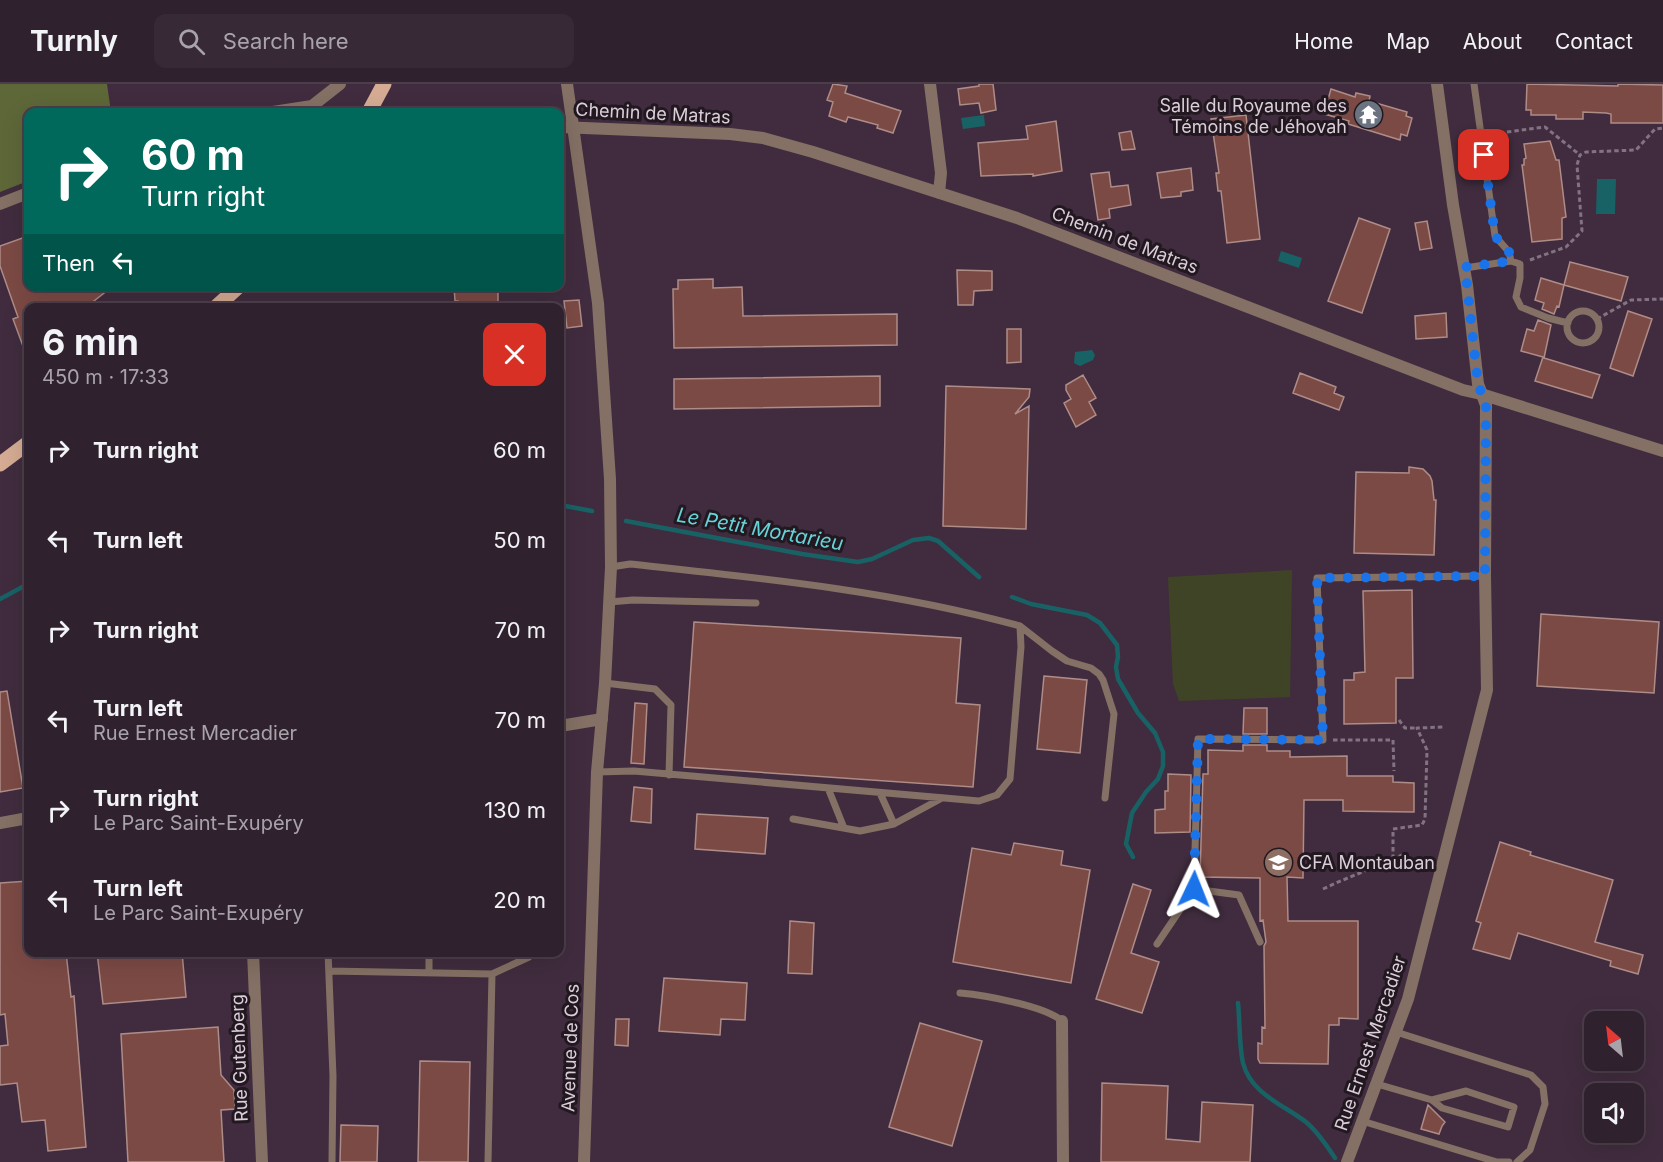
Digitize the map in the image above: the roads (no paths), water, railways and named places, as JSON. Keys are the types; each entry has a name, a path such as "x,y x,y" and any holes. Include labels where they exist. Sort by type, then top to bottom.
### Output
{"main road":[{"path":"371,108 384,84"},
{"path":"220,303 234,291"},
{"path":"0,464 24,446"}],"street":[{"path":"299,108 312,106 340,84"},
{"name":"Avenue de Cos","path":"567,84 598,303 610,479 609,602 597,772 584,1162"},
{"path":"930,84 941,173 939,193"},
{"name":"Rue Ernest Mercadier","path":"1347,1162 1408,999 1487,690 1486,405 1478,384 1465,267 1453,205 1437,84"},
{"name":"Chemin de Matras","path":"564,127 730,134 764,138 813,152 1017,218 1463,390 1663,451"},
{"path":"0,204 24,195"},
{"path":"564,725 602,719"},
{"path":"0,823 24,819"},
{"name":"Rue Gutenberg","path":"253,957 262,1162"},
{"path":"1062,1021 1063,1162"}],"lane":[{"path":"1474,84 1495,236 1509,252 1511,261"},
{"path":"1465,267 1511,261 1520,264 1516,297 1521,307 1568,323"},
{"path":"1584,312 1593,315 1597,319 1598,334 1591,342 1575,341 1569,333 1568,323 1574,315 1584,312"},
{"path":"610,567 630,564 809,584 983,616 1020,626 1067,661 1091,668 1103,680 1114,714 1105,798"},
{"path":"1156,944 1194,889 1198,739 1323,740 1317,578 1485,576"},
{"path":"609,602 633,600 756,603"},
{"path":"597,772 634,771 979,801 997,795 1010,779 1021,647 1020,626"},
{"path":"605,683 655,689 671,705 669,775"},
{"path":"828,788 844,828"},
{"path":"880,793 894,824"},
{"path":"794,819 860,831 894,824 942,798"},
{"path":"1194,889 1239,895 1260,942"},
{"path":"328,957 333,1076 332,1162"},
{"path":"429,957 429,973"},
{"path":"329,971 492,974 530,957"},
{"path":"488,1162 492,974"},
{"path":"960,993 1019,1004 1054,1015 1062,1021"},
{"path":"1396,1032 1532,1075 1543,1088 1545,1104 1530,1150 1517,1162"},
{"path":"1377,1084 1432,1100 1442,1108 1508,1127 1514,1107 1466,1091 1432,1100"},
{"path":"1362,1121 1497,1162 1509,1162"}],"waterway":[{"name":"Le Petit Mortarieu","path":"564,506 592,511"},
{"name":"Le Petit Mortarieu","path":"626,521 802,554 858,562 872,559 913,540 929,538 938,541 979,577"},
{"name":"Le Petit Mortarieu","path":"0,599 24,586"},
{"name":"Le Petit Mortarieu","path":"1012,597 1031,604 1087,615 1100,623 1117,645 1118,679 1138,713 1155,733 1163,752 1163,766 1158,779 1132,813 1126,844 1133,857"},
{"name":"Le Petit Mortarieu","path":"1238,1003 1240,1041 1247,1074 1269,1098 1310,1126 1335,1158"}],"place":[{"name":"Salle du Royaume des Témoins de Jéhovah","path":"1368,115"},
{"name":"CFA Montauban","path":"1278,862"}]}
